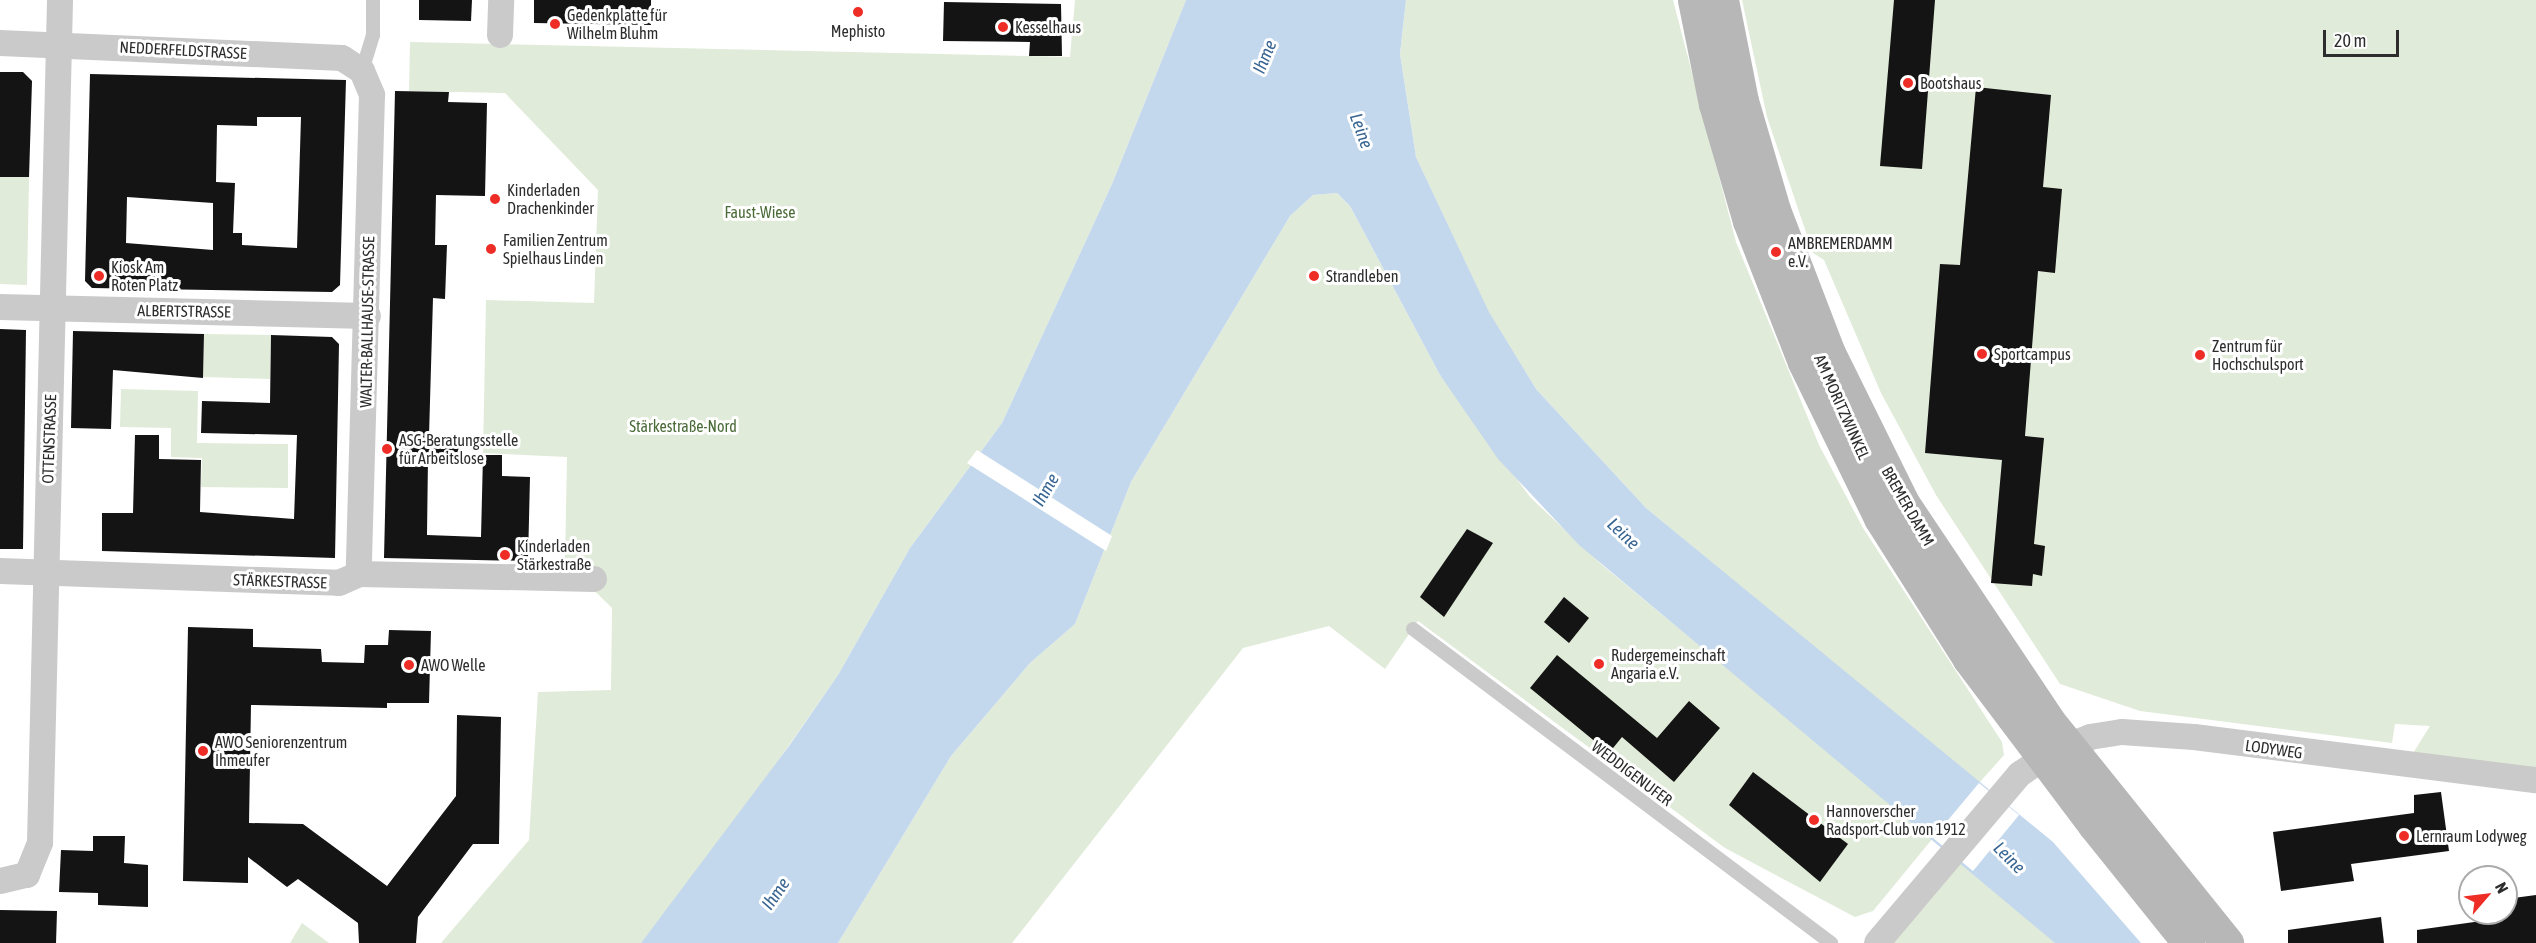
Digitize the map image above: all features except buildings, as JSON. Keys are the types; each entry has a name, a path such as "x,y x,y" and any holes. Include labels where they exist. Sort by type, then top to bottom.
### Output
{"main road":[{"name":"BREMER DAMM","path":"1694,0 1715,104 1764,221 1903,502 2048,720 2227,943"},
{"name":"BREMER DAMM","path":"1722,0 1764,221 1804,362 1880,518 2025,738 2189,943"}],"street":[{"name":"OTTENSTRASSE","path":"0,881 27,875 40,843 60,0"},
{"path":"500,35 501,0"},
{"name":"NEDDERFELDSTRASSE","path":"0,43 342,58 362,71"},
{"name":"WALTER-BALLHAUSE-STRASSE","path":"358,574 368,316 372,95 362,71"},
{"name":"AM MORITZWINKEL","path":"1764,221 1848,426 1904,533 2054,751"},
{"name":"ALBERTSTRASSE","path":"0,307 368,316"},
{"name":"STÄRKESTRASSE","path":"0,571 339,583 358,574 426,567 506,569 594,579"},
{"name":"LODYWEG","path":"1877,943 2020,774 2054,751 2122,732 2536,780"}],"lane":[{"path":"362,71 373,35 373,0"},
{"name":"WEDDIGENUFER","path":"1413,629 1831,943"},
{"path":"2054,751 2211,943"}],"green space":[{"path":"1075,0 1186,0 1112,184 1002,423 910,548 838,675 737,820 641,943 441,943 529,840 538,692 611,690 612,608 565,562 567,457 483,453 486,300 594,303 598,190 505,93 409,91 410,42 1070,57"},
{"path":"1406,0 1673,0 1736,242 1819,445 1863,528 2002,742 2004,755 1979,783 1646,508 1536,389 1489,313 1416,157 1400,54"},
{"name":"Zentrum für Hochschulsport","path":"1742,0 2536,0 2536,780 2405,766 2430,726 2395,724 2392,743 2140,711 2060,684 1936,495 1881,393 1824,260 1813,253 1767,117"},
{"path":"0,177 29,177 27,285 0,284"},
{"path":"1337,193 1350,206 1440,375 1530,497 1602,565 1933,838 1873,911 1855,917 1725,848 1418,621 1385,669 1329,626 1243,648 1012,943 838,943 951,756 1030,663 1075,624 1131,482 1290,216 1313,195"},
{"path":"204,334 271,335 270,379 203,377"},
{"path":"121,389 198,391 197,443 288,444 288,488 201,487 202,458 171,457 171,428 120,427"},
{"path":"1954,855 2003,894 2055,943 1877,943"},
{"path":"302,923 329,943 290,943"}],"water":[{"path":"1186,0 1406,0 1400,54 1416,157 1489,312 1536,389 1646,508 2053,842 2141,943 2055,943 1579,545 1498,459 1440,375 1350,206 1337,193 1313,195 1290,216 1131,482 1075,624 1030,663 951,756 838,943 641,943 789,746 838,675 910,548 1002,423 1112,184"}],"pier":[{"path":"977,450 1112,536 1106,551 967,463"},
{"path":"1979,783 2019,815 1973,871 1933,838"}],"place":[{"name":"Mephisto","path":"858,12"},
{"name":"Gedenkplatte für Wilhelm Bluhm","path":"555,24"},
{"name":"Kesselhaus","path":"1003,27"},
{"name":"Bootshaus","path":"1908,83"},
{"name":"Kinderladen Drachenkinder","path":"495,199"},
{"name":"Familien Zentrum Spielhaus Linden","path":"491,249"},
{"name":"AMBREMERDAMM e.V.","path":"1776,252"},
{"name":"Kiosk Am Roten Platz","path":"99,276"},
{"name":"Strandleben","path":"1314,276"},
{"name":"Sportcampus","path":"1982,354"},
{"name":"Zentrum für Hochschulsport","path":"2200,355"},
{"name":"ASG-Beratungsstelle für Arbeitslose","path":"387,449"},
{"name":"Kinderladen Stärkestraße","path":"505,555"},
{"name":"Rudergemeinschaft Angaria e.V.","path":"1599,664"},
{"name":"AWO Welle","path":"409,665"},
{"name":"AWO Seniorenzentrum Ihmeufer","path":"203,751"},
{"name":"Hannoverscher Radsport-Club von 1912","path":"1814,820"},
{"name":"Lernraum Lodyweg","path":"2404,836"}],"water label":[{"name":"Ihme","path":"1265,57"},
{"name":"Leine","path":"1361,131"},
{"name":"Ihme","path":"1046,490"},
{"name":"Leine","path":"1623,534"},
{"name":"Leine","path":"2009,858"},
{"name":"Ihme","path":"776,894"}],"park label":[{"name":"Faust-Wiese","path":"760,212"},
{"name":"Stärkestraße-Nord","path":"683,426"}]}
